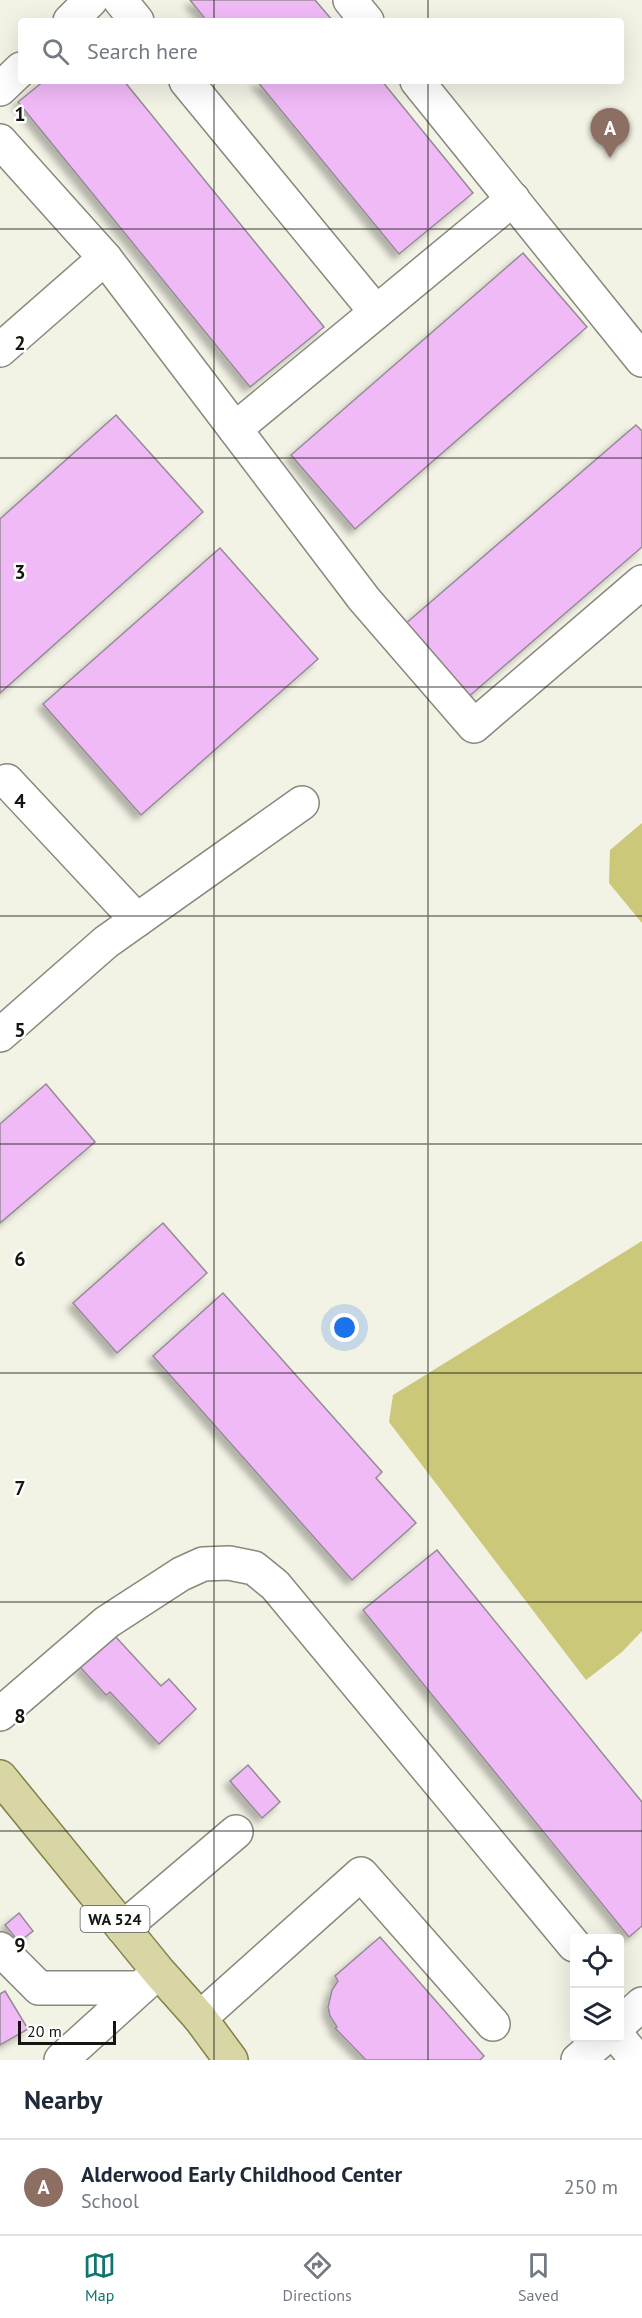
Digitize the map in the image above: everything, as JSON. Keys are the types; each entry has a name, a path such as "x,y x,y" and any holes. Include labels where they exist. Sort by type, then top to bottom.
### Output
{"main road":[{"name":"WA 524","path":"1,1782 123,1928 149,1980 200,2018 231,2060"}],"street":[{"path":"73,18 91,0"},
{"path":"120,0 135,18"},
{"path":"350,0 365,18"},
{"path":"0,89 18,72"},
{"path":"188,84 376,312"},
{"path":"419,84 642,360"},
{"path":"0,141 105,258 364,599 474,726 642,582"},
{"path":"236,429 513,199"},
{"path":"0,350 105,258"},
{"path":"7,781 137,920"},
{"path":"0,1035 106,942 302,803"},
{"path":"0,1714 107,1622 181,1574 203,1564 229,1563 254,1568 275,1585 570,1939"},
{"path":"123,1928 236,1832"},
{"path":"200,2018 360,1874 493,2024"},
{"path":"0,1949 39,1988 149,1980"},
{"path":"61,2060 149,1980"},
{"path":"626,2015 637,2060"},
{"path":"578,2060 598,2042"}],"shaded area":[{"path":"642,823 642,923 609,883 610,850"},
{"path":"642,1241 642,1631 622,1652 586,1680 389,1422 393,1395"}],"building":[{"path":"190,0 315,0 330,18 205,18"},
{"path":"40,84 126,84 324,327 250,387 18,102"},
{"path":"259,84 384,84 473,193 399,254"},
{"path":"523,253 587,327 355,529 291,455"},
{"path":"116,415 203,512 0,693 0,519"},
{"path":"636,425 642,431 642,547 467,698 404,625"},
{"path":"220,548 318,659 141,815 43,704"},
{"path":"46,1084 95,1142 0,1223 0,1124"},
{"path":"163,1223 207,1273 117,1353 73,1303"},
{"path":"223,1293 382,1472 376,1478 416,1523 352,1580 153,1356"},
{"path":"437,1550 642,1802 642,1926 629,1937 363,1610"},
{"path":"114,1635 161,1686 169,1679 196,1709 159,1744 110,1692 106,1695 80,1667"},
{"path":"248,1765 280,1802 262,1818 230,1781"},
{"path":"19,1913 33,1931 19,1942 5,1925"},
{"path":"380,1937 484,2056 480,2060 366,2060 335,2028 337,2027 330,2016 328,2007 332,1990 338,1981 335,1976"},
{"path":"5,1991 28,2029 0,2045 0,1994"}],"place":[{"name":"Alderwood Early Childhood Center","path":"610,158"}]}
